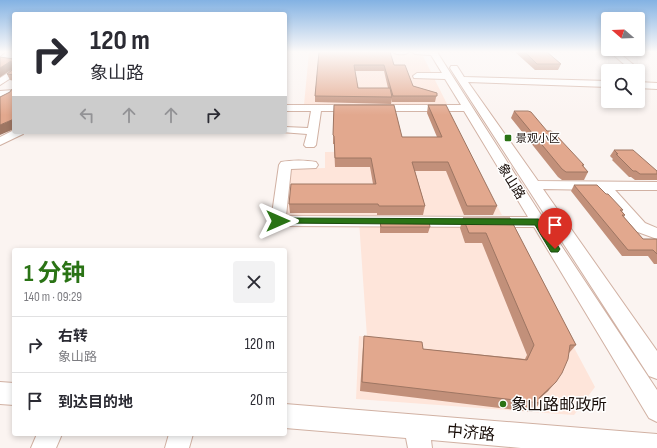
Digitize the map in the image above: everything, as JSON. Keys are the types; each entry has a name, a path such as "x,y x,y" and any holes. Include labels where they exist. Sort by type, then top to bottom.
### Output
{"street":[{"path":"0,82 12,73"},
{"name":"象山路","path":"451,73 534,185 657,369"},
{"name":"象山路","path":"452,73 468,108 657,410"},
{"path":"417,76 601,84"},
{"path":"645,85 657,86"},
{"path":"0,94 12,94"},
{"path":"0,102 12,95"},
{"path":"287,108 468,108"},
{"path":"310,145 316,108"},
{"path":"287,130 313,131"},
{"path":"0,142 15,134"},
{"path":"312,165 285,165 278,221 538,222"},
{"path":"534,185 657,186"},
{"path":"604,186 640,227 657,234"},
{"path":"0,393 12,394"},
{"name":"中济路","path":"287,416 418,438 657,446"},
{"path":"43,448 49,436"},
{"path":"177,448 180,436"}],"shaded area":[{"path":"307,73 431,73 447,104 304,105"},
{"path":"468,151 502,215 283,216 289,169 325,168 325,152"},
{"path":"506,220 595,387 574,415 356,399 359,336 367,337 359,221"}],"building":[{"path":"317,73 355,73 358,88 390,88 392,97 315,96"},
{"path":"386,73 408,73 413,86 437,93 437,96 393,96"},
{"path":"11,90 12,120 0,125 0,97"},
{"path":"334,105 394,105 402,137 442,137 428,105 446,105 497,206 467,206 448,162 412,162 425,206 379,206 378,204 289,204 291,184 376,184 371,158 335,158 333,135"},
{"path":"514,111 531,112 547,131 551,131 556,135 584,165 582,165 588,172 566,172 562,169"},
{"path":"614,150 633,150 657,171 657,174 640,174 633,171 616,154 618,154"},
{"path":"574,185 597,185 606,194 608,194 623,210 620,210 625,215 622,215 643,239 657,239 657,254 653,250 628,250"},
{"path":"463,218 510,218 576,345 570,345 568,359 562,373 556,382 539,398 540,403 362,382 364,336 422,342 423,349 527,360 534,345 486,233 469,233"},
{"path":"380,222 429,222 430,227 381,227"}],"place":[{"name":"景观小区","path":"508,138"},
{"name":"象山路邮政所","path":"503,404"}],"route":[{"path":"278,221 538,222 555,249"}]}
